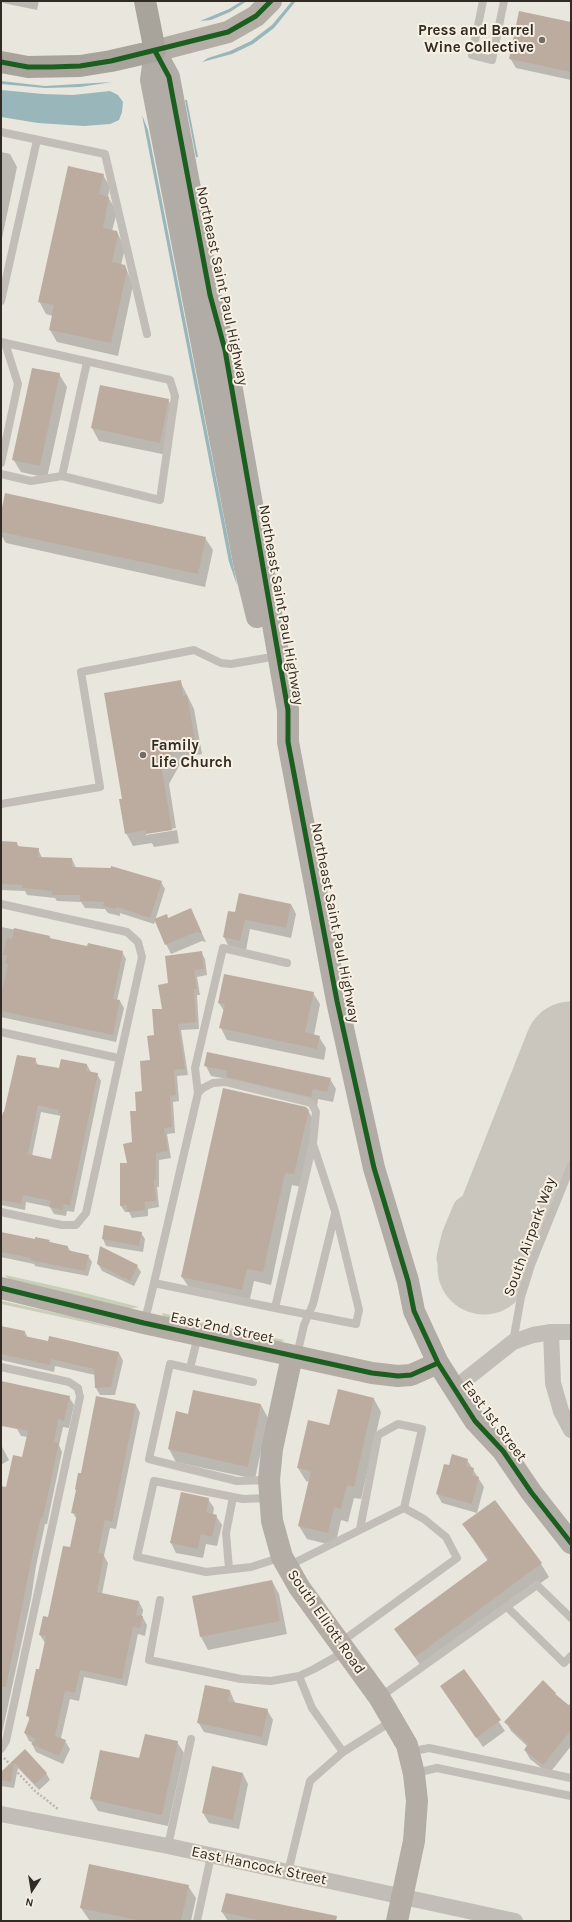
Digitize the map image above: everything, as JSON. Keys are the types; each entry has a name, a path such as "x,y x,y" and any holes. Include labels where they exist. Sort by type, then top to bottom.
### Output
{"highway":[{"name":"Northeast Saint Paul Highway","path":"145,1 155,50"},
{"path":"1,62 28,66 80,66 111,61 155,50"}],"main road":[{"name":"Northeast Saint Paul Highway","path":"155,50 150,80 245,568 277,713 288,742 337,1001 358,1101 374,1168 408,1281"},
{"name":"Northeast Saint Paul Highway","path":"155,50 169,77 210,295 225,350 288,710 288,742"},
{"name":"East 1st Street","path":"408,1281 414,1310 438,1363 475,1421 503,1451"},
{"name":"East 1st Street","path":"408,1281 425,1306 450,1356 486,1416 503,1451 531,1492 571,1543"}],"street":[{"path":"155,50 228,32 256,16 271,1"},
{"name":"East 2nd Street","path":"1,1288 198,1336 372,1373 398,1376 411,1374 438,1363"},
{"path":"551,1332 553,1383 561,1411 571,1430"},
{"path":"465,1380 513,1342 533,1335 551,1332 571,1332"},
{"name":"South Elliott Road","path":"294,1356 272,1450 269,1489 272,1521 285,1562 299,1587 344,1646 379,1697 407,1745 414,1774 417,1801 414,1842 397,1921"},
{"name":"East Hancock Street","path":"1,1814 72,1829 168,1846 515,1921"}],"lane":[{"path":"483,1 472,55 492,60 504,1"},
{"path":"1,132 105,154 146,334"},
{"path":"1,301 37,140"},
{"path":"1,474 31,481 62,476 160,500 175,396 170,380 3,343"},
{"path":"1,463 18,384 3,343"},
{"path":"62,476 87,362"},
{"path":"1,804 100,787 81,672 194,650 221,663 231,664 266,658"},
{"path":"1,904 127,932 138,942 142,957 118,1058 86,1213 76,1225 62,1225 1,1212"},
{"path":"144,1323 198,1093 195,1068 223,948 287,963"},
{"path":"1,1032 118,1058"},
{"path":"198,1093 203,1088 213,1083 226,1082 308,1102 312,1104 316,1112 313,1143 275,1308"},
{"path":"154,1283 356,1324 359,1310 335,1211 313,1143"},
{"name":"South Airpark Way","path":"513,1342 521,1297 529,1271 571,1166"},
{"path":"294,1356 304,1325 313,1304 335,1211"},
{"path":"190,1368 198,1336"},
{"path":"253,1382 170,1364 149,1459 269,1489"},
{"path":"1,1368 69,1382 78,1388 80,1397 2,1752"},
{"path":"360,1529 378,1435 398,1424 422,1429 404,1508"},
{"path":"269,1489 243,1499 154,1481 137,1557 206,1572 285,1562 404,1508"},
{"path":"229,1568 226,1533 234,1497"},
{"path":"160,1600 149,1660 249,1680 270,1681 299,1676 314,1669 457,1558 446,1537 424,1519 404,1508"},
{"path":"379,1697 537,1585 571,1618"},
{"path":"507,1607 564,1663 571,1656"},
{"path":"299,1676 312,1708 343,1752"},
{"path":"288,1872 310,1781 343,1752 392,1720"},
{"path":"168,1846 191,1739"},
{"path":"409,1752 429,1748 571,1778"},
{"path":"414,1774 437,1768 571,1796"},
{"path":"197,1921 210,1856"}],"path":[{"path":"2,1752 5,1760 35,1791 58,1810 72,1829"}],"green space":[{"path":"5,1275 139,1307 130,1309 8,1279"},
{"path":"2,1301 75,1317 121,1330 1,1304"},
{"path":"162,1313 284,1340 281,1343 164,1318"}],"water":[{"path":"242,1 247,1 230,12 211,20 200,21 229,9"},
{"path":"292,1 296,1 274,28 253,44 232,54 202,62 208,58 230,51 251,41 272,25"},
{"path":"1,81 45,86 112,82 80,87 45,88 1,84"},
{"path":"1,90 73,95 110,91 118,95 123,102 122,112 119,120 110,124 84,126 38,123 1,117"},
{"path":"185,100 187,100 198,157 196,157"},
{"path":"142,115 148,130 237,585 229,562"}],"building":[{"name":"Press and Barrel Wine Collective","path":"519,11 571,22 571,72 509,59"},
{"path":"68,166 104,174 99,194 109,197 103,228 117,231 118,235 112,262 125,265 127,271 111,343 49,330 54,305 38,302"},
{"path":"32,368 60,373 40,466 12,460"},
{"path":"100,385 169,399 160,443 91,428"},
{"path":"5,493 206,537 198,574 1,532 1,513"},
{"name":"Family Life Church","path":"181,680 183,696 187,695 195,741 177,744 162,770 172,830 146,834 145,830 125,834 119,799 122,799 104,693"},
{"path":"1,841 17,842 17,846 39,848 38,857 72,858 72,867 111,868 111,866 162,881 150,918 117,907 116,909 103,906 104,902 80,901 80,895 52,895 52,891 22,888 22,885 1,884"},
{"path":"239,893 291,904 286,928 245,920 240,941 223,937 228,911 235,912"},
{"path":"191,908 202,933 196,932 165,945 154,919 167,914 168,918"},
{"path":"14,928 50,936 49,938 87,946 88,943 123,951 113,999 120,1000 113,1035 1,1011 1,997 8,964 5,963 7,955 3,955 7,938 12,939"},
{"path":"202,951 204,969 194,970 197,989 194,989 196,1022 178,1024 185,1069 174,1070 176,1095 170,1096 172,1127 164,1128 168,1151 156,1153 156,1180 154,1180 156,1201 145,1202 145,1210 127,1212 127,1205 120,1206 120,1163 127,1163 123,1144 132,1142 130,1111 136,1111 135,1092 142,1091 140,1061 150,1060 147,1036 154,1035 152,1009 162,1009 158,985 168,983 165,956"},
{"path":"224,974 314,992 305,1032 320,1036 317,1049 219,1028 225,1004 218,1003"},
{"path":"207,1052 331,1078 327,1092 313,1089 311,1097 226,1077 227,1071 204,1066"},
{"path":"17,1055 36,1058 35,1064 59,1068 61,1059 87,1064 86,1071 98,1073 70,1206 64,1204 63,1210 49,1207 51,1201 23,1195 21,1204 1,1200 1,1120","holes":["38,1105 58,1110 58,1113 61,1113 51,1159 28,1154"]},
{"path":"223,1088 306,1107 309,1110 294,1174 285,1173 263,1272 247,1269 242,1290 181,1277"},
{"path":"104,1225 142,1232 139,1246 102,1239"},
{"path":"1,1232 35,1239 35,1237 50,1240 49,1242 68,1246 67,1250 89,1255 85,1271 30,1260 31,1258 1,1252"},
{"path":"100,1246 138,1265 130,1281 97,1264"},
{"path":"1,1326 25,1331 24,1336 48,1341 49,1336 119,1352 111,1387 95,1388 94,1369 51,1359 50,1365 1,1354"},
{"path":"1,1381 70,1396 64,1421 58,1419 54,1442 59,1443 43,1517 41,1517 32,1557 6,1687 1,1687 1,1486 6,1487 13,1455 22,1457 28,1431 1,1425"},
{"path":"338,1389 374,1398 354,1487 347,1485 341,1509 334,1507 328,1533 298,1526 311,1471 297,1468 308,1420 329,1425"},
{"path":"193,1390 261,1404 248,1467 168,1449 176,1411 188,1414"},
{"path":"96,1396 136,1404 112,1522 105,1520 98,1553 104,1554 97,1592 139,1601 136,1615 143,1616 140,1628 133,1627 122,1679 80,1670 75,1693 65,1691 55,1736 66,1740 59,1756 31,1744 36,1739 24,1733 30,1717 26,1716 36,1669 39,1669 46,1636 39,1635 43,1616 48,1617 63,1546 70,1547 77,1514 71,1513 75,1489 78,1473 81,1473"},
{"path":"452,1454 468,1459 466,1466 474,1468 472,1475 479,1477 472,1504 436,1494 444,1464 449,1465"},
{"path":"181,1492 209,1498 206,1512 217,1515 212,1537 201,1534 198,1549 170,1543"},
{"path":"495,1500 542,1563 415,1657 394,1629 489,1559 462,1524"},
{"path":"272,1580 280,1621 200,1637 192,1596"},
{"path":"464,1669 501,1720 476,1738 440,1686"},
{"path":"543,1680 556,1693 555,1694 571,1707 571,1730 543,1765 524,1750 528,1744 504,1722"},
{"path":"205,1685 230,1690 228,1701 268,1709 262,1737 197,1723"},
{"path":"145,1734 178,1741 162,1815 90,1799 100,1750 139,1758"},
{"path":"25,1749 47,1773 35,1784 14,1763 11,1782 1,1780 1,1772"},
{"path":"212,1766 243,1773 233,1820 202,1813"},
{"path":"89,1864 189,1885 181,1921 142,1921 80,1908"},
{"path":"226,1893 337,1916 336,1921 262,1921 221,1912"}],"taxiway":[{"path":"484,1268 472,1271 459,1266 455,1258 460,1237 470,1213 483,1208 509,1205"}],"runway":[{"path":"484,1268 571,1048"}],"cycle path":[{"path":"1,62 28,67 51,67 80,66 111,61 228,32 256,16 271,1"},
{"path":"155,51 169,77 210,295 225,350 288,710 288,742 337,1001 374,1168 408,1281 414,1311 438,1363 475,1421 503,1451 531,1492 571,1543"},
{"path":"1,1288 144,1323 372,1373 398,1376 411,1375 438,1363"}],"place":[{"name":"Press and Barrel Wine Collective","path":"542,40"},
{"name":"Family Life Church","path":"143,755"}]}
